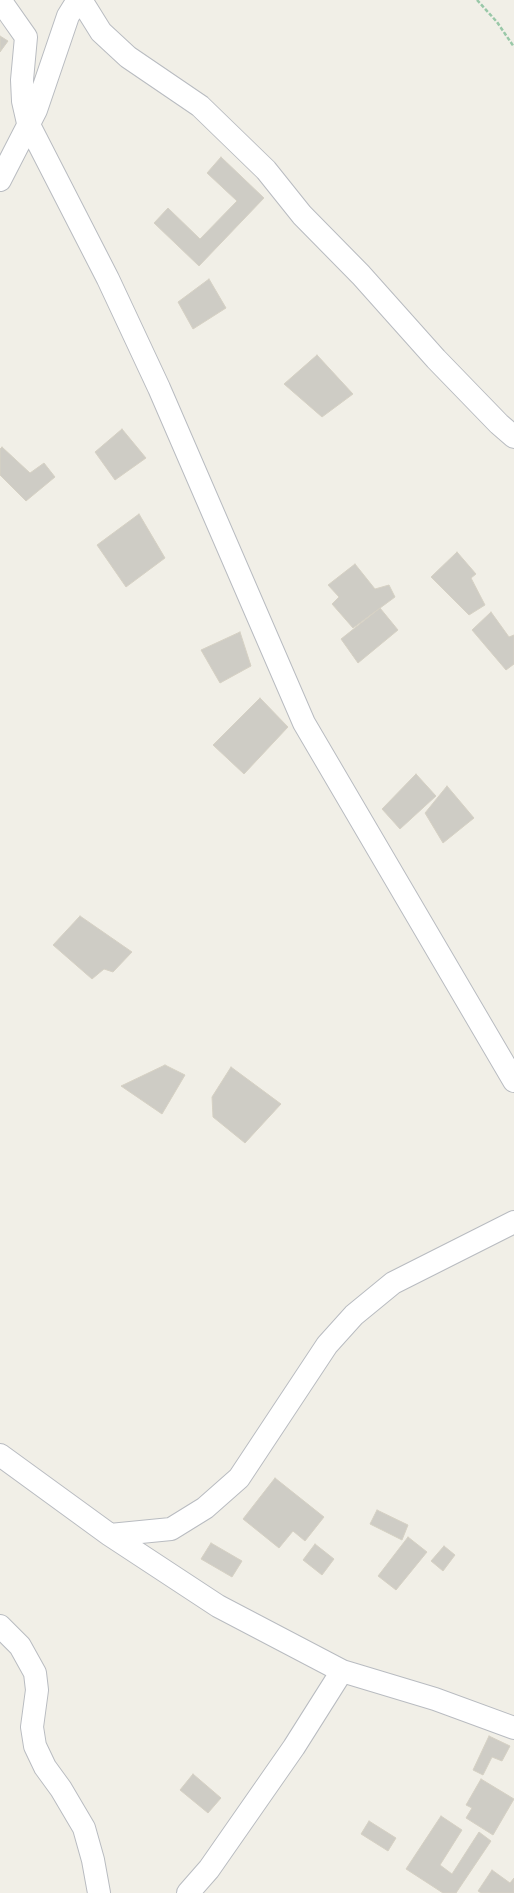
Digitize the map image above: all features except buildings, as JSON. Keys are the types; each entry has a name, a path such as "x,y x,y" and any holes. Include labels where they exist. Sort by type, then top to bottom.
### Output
{"street":[{"path":"0,0 26,37 22,87 23,101 28,123 108,279 159,388 304,723 514,1081"},
{"path":"0,180 36,110 68,16 78,0"},
{"path":"81,0 101,32 128,57 200,106 266,170 302,215 361,275 436,359 499,424 514,437"},
{"path":"110,1535 171,1529 205,1508 239,1478 327,1345 354,1315 393,1283 514,1222"},
{"path":"0,1455 110,1535 218,1606 342,1671 435,1699 514,1728"},
{"path":"0,1626 20,1646 35,1673 37,1690 32,1727 35,1746 45,1767 61,1789 84,1828 94,1860 99,1893"},
{"path":"188,1893 209,1869 294,1747 342,1671"}],"path":[{"path":"477,0 497,22 514,47"}]}
